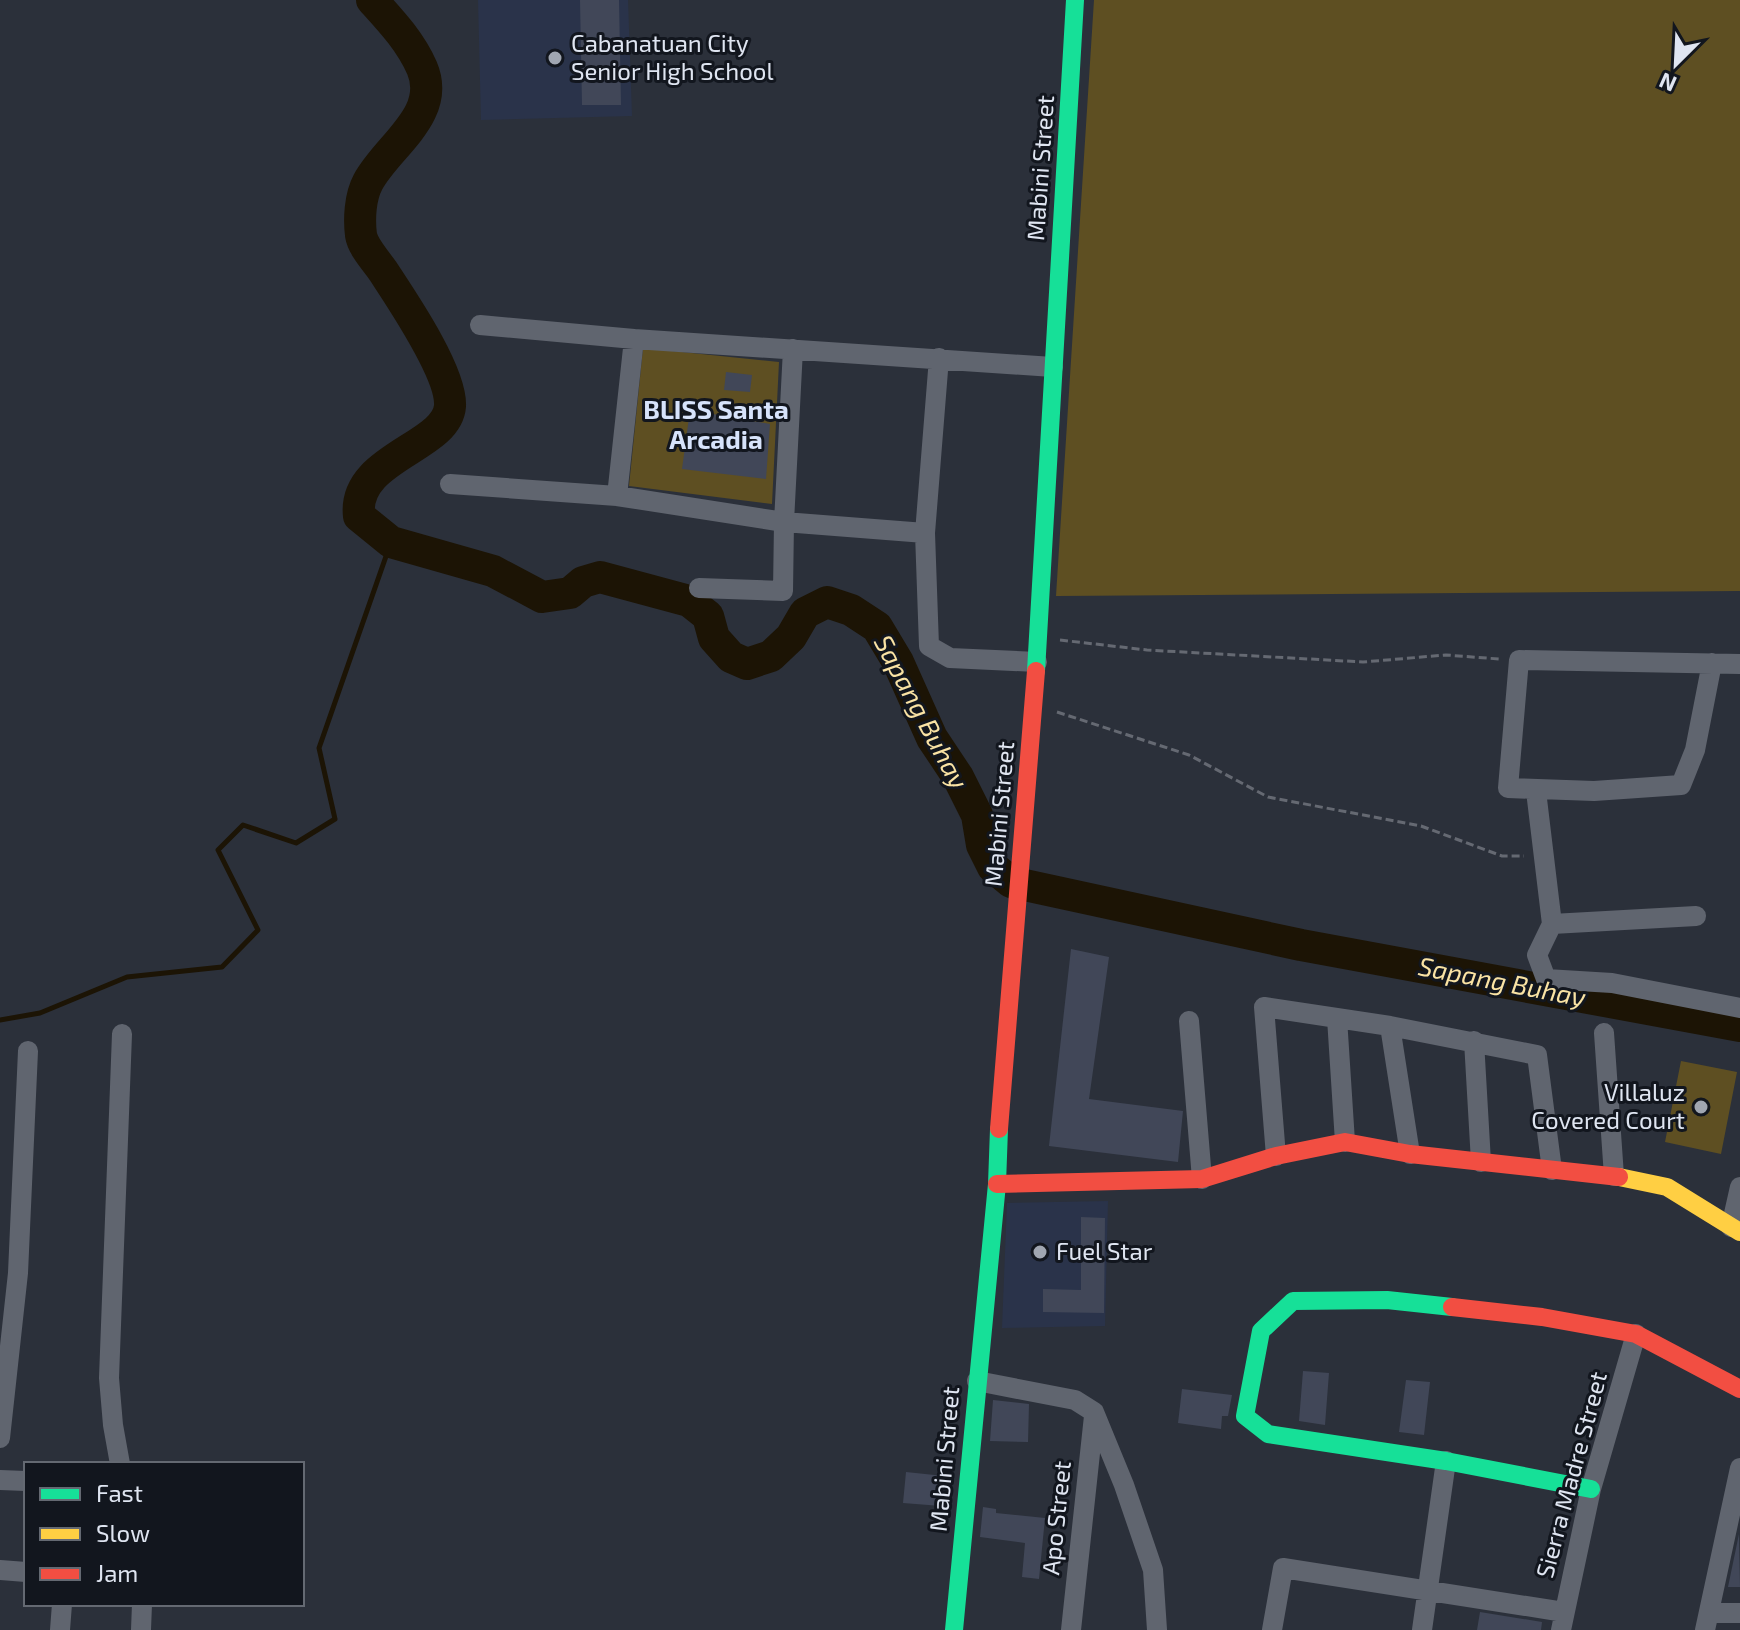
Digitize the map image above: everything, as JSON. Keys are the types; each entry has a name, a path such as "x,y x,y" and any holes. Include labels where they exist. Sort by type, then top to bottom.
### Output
{"street":[{"name":"Mabini Street","path":"954,1630 997,1184 999,1112 1037,662 1075,0"},
{"path":"480,325 634,339 1053,367"},
{"path":"617,496 634,339"},
{"path":"699,588 783,591 793,349"},
{"path":"939,358 925,533 929,646 950,658 1037,662"},
{"path":"450,484 617,496 784,522 925,533"},
{"path":"1712,663 1695,750 1681,785 1594,791 1508,788 1519,660 1712,663 1740,664"},
{"path":"1536,791 1552,924 1537,955 1546,979 1612,983 1740,1008"},
{"path":"1552,924 1696,916"},
{"path":"1276,1156 1264,1007 1390,1026 1537,1055 1552,1170"},
{"path":"1337,1018 1345,1142"},
{"path":"1189,1021 1202,1179"},
{"path":"1390,1026 1410,1154"},
{"path":"1604,1033 1614,1176"},
{"path":"120,1462 109,1378 122,1034"},
{"path":"1474,1041 1481,1162"},
{"path":"0,1438 9,1273 28,1051"},
{"path":"997,1184 1202,1179 1276,1156 1345,1142 1410,1154 1614,1176 1667,1187 1736,1230 1740,1187"},
{"path":"1591,1489 1446,1461 1268,1434 1245,1416 1261,1331 1293,1301 1387,1300 1542,1317 1636,1334 1740,1389"},
{"name":"Sierra Madre Street","path":"1562,1621 1591,1489 1636,1334"},
{"path":"977,1381 1075,1400 1094,1412 1124,1485 1153,1570 1157,1630"},
{"name":"Apo Street","path":"1071,1630 1094,1412"},
{"path":"1422,1630 1446,1461"},
{"path":"1740,1468 1707,1621 1740,1613"},
{"path":"0,1480 24,1481"},
{"path":"1272,1630 1283,1568 1426,1589 1562,1621"},
{"path":"0,1570 24,1572"},
{"path":"60,1630 62,1606"},
{"path":"141,1630 142,1606"}],"path":[{"path":"1059,640 1147,650 1363,662 1446,655 1519,660"},
{"path":"1053,710 1189,755 1268,797 1421,826 1502,856 1544,855"}],"shaded area":[{"name":"Cabanatuan City Senior High School","path":"478,0 628,0 632,116 481,120"},
{"path":"1094,0 1740,0 1740,591 1056,596"},
{"path":"643,348 779,362 772,504 629,486"},
{"name":"Villaluz Covered Court","path":"1681,1061 1737,1072 1721,1154 1665,1142"},
{"path":"1108,1201 1105,1326 1002,1328 1007,1203"}],"building":[{"path":"580,0 619,0 621,105 582,105"},
{"path":"726,372 752,375 750,392 724,390"},
{"path":"690,410 770,424 766,479 682,469"},
{"path":"1071,949 1109,957 1089,1099 1183,1111 1178,1162 1049,1146"},
{"path":"1081,1217 1105,1218 1104,1313 1043,1312 1043,1289 1081,1290"},
{"path":"1303,1371 1329,1373 1325,1425 1299,1421"},
{"path":"1406,1380 1430,1382 1424,1435 1399,1432"},
{"path":"1182,1389 1232,1395 1228,1416 1222,1416 1221,1429 1178,1423"},
{"path":"993,1400 1029,1404 1028,1442 990,1441"},
{"path":"906,1472 944,1476 941,1506 903,1503"},
{"path":"983,1507 996,1509 996,1513 1045,1518 1039,1579 1022,1577 1025,1543 980,1537"},
{"path":"1739,1534 1740,1587 1728,1587"},
{"path":"1480,1612 1542,1622 1541,1630 1477,1630"}],"waterway":[{"name":"Sapang Buhay","path":"372,0 412,49 422,68 426,85 425,101 419,115 365,188 361,235 435,356 450,406 445,420 434,433 384,466 370,480 361,496 359,516 391,542 493,571 542,597 570,593 583,582 600,577 689,601 708,616 714,638 731,657 747,664 771,656 791,637 805,613 827,602 851,610 877,627 898,662 932,738 958,777 977,815 982,845 993,867 1011,882 1301,945 1740,1026"},
{"path":"0,1020 40,1013 127,977 222,967 258,930 218,850 243,825 296,843 335,819 319,748 391,542"}],"traffic: fast":[{"path":"1036,671 1075,0"},
{"path":"954,1630 997,1184 999,1129"},
{"path":"1452,1307 1387,1300 1293,1301 1261,1331 1245,1416 1268,1434 1446,1461 1591,1489"}],"traffic: slow":[{"path":"1619,1177 1667,1187 1740,1232"}],"traffic: jam":[{"path":"999,1129 1036,671"},
{"path":"997,1184 1202,1179 1276,1156 1345,1142 1410,1154 1619,1177"},
{"path":"1452,1307 1542,1317 1636,1334 1740,1389"}],"place":[{"name":"Cabanatuan City Senior High School","path":"555,58"},
{"name":"Villaluz Covered Court","path":"1701,1107"},
{"name":"Fuel Star","path":"1040,1252"}],"district":[{"name":"BLISS Santa Arcadia","path":"716,425"}]}
